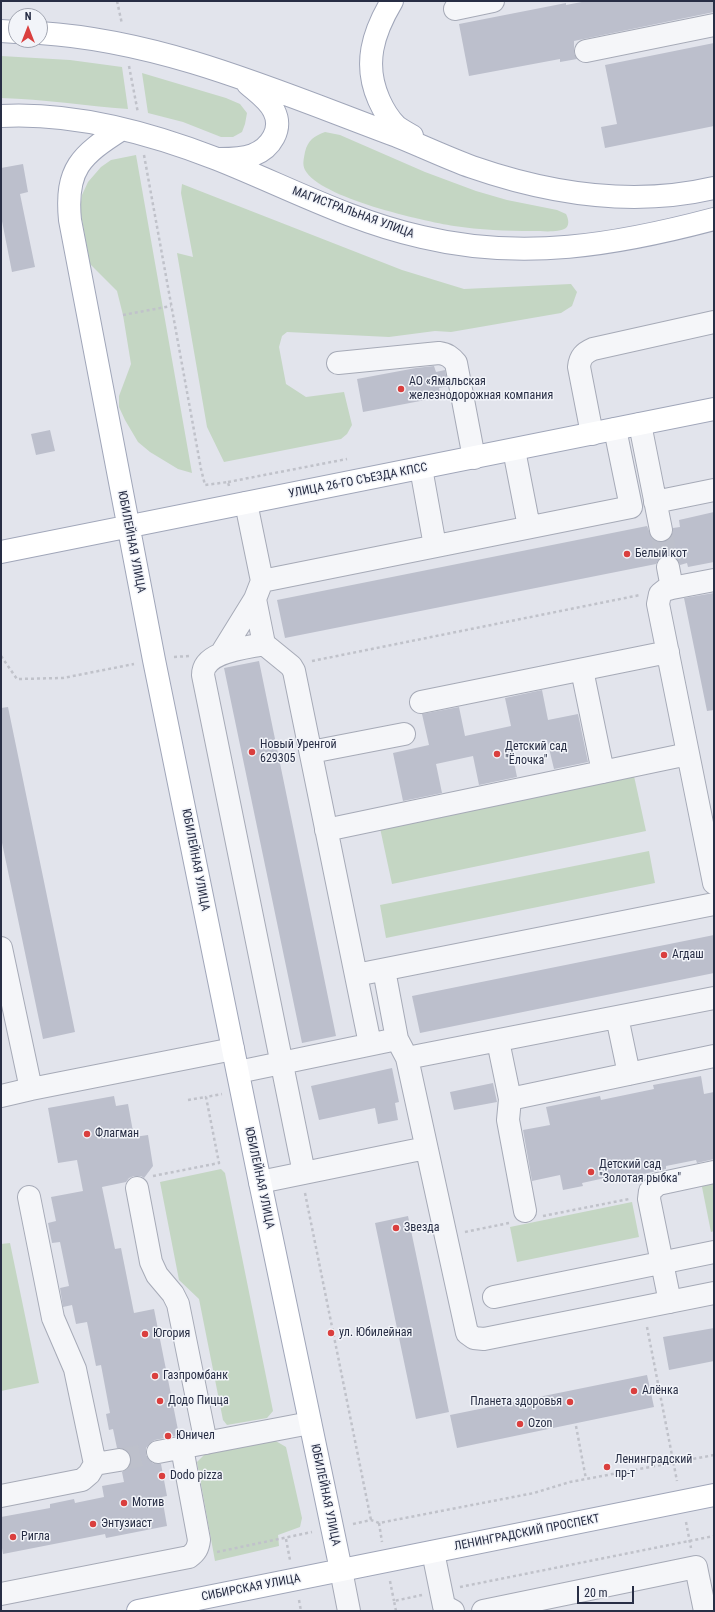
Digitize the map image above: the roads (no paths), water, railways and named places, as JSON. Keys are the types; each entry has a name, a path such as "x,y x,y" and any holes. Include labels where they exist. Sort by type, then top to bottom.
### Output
{"main road":[{"path":"392,1 382,18 373,43 370,67 374,89 383,109 396,126 431,149"},
{"path":"48,34 125,44 191,61 242,78 431,149 472,167 509,178 589,196 628,198 664,196 714,188"},
{"path":"218,160 243,158 261,151 273,139 277,130 277,120 274,110 264,97 242,78"},
{"name":"МАГИСТРАЛЬНАЯ УЛИЦА","path":"1,116 44,117 79,121 132,131 218,160 303,196 380,225 420,237 456,244 490,248 548,249 588,246 630,239 714,219"},
{"name":"ЮБИЛЕЙНАЯ УЛИЦА","path":"132,131 90,151 80,162 71,182 68,194 70,220 154,660 239,1081 341,1570"},
{"name":"УЛИЦА 26-ГО СЪЕЗДА КПСС","path":"1,552 714,409"},
{"name":"ЛЕНИНГРАДСКИЙ ПРОСПЕКТ","path":"341,1570 714,1495"},
{"name":"СИБИРСКАЯ УЛИЦА","path":"138,1611 341,1570"}],"street":[{"path":"454,9 493,1"},
{"path":"586,51 714,25"},
{"path":"592,434 579,366 580,360 585,353 593,349 714,322"},
{"path":"338,363 439,353 446,354 452,358 456,363 474,458"},
{"path":"640,424 661,530"},
{"path":"221,654 258,590 435,546 631,507 615,429"},
{"path":"514,450 529,527"},
{"path":"421,468 435,546"},
{"path":"655,502 714,490"},
{"path":"240,504 258,590 264,644 291,666 294,671 370,1044"},
{"path":"668,567 672,588"},
{"path":"714,580 665,590 660,594 659,599 668,652 714,883"},
{"path":"264,644 221,654 210,660 205,665 203,675 282,1063 302,1173"},
{"path":"421,702 668,652"},
{"path":"582,670 604,772"},
{"path":"311,752 404,734"},
{"path":"326,830 688,754"},
{"path":"356,975 714,904"},
{"path":"1,948 9,1032 31,1089"},
{"path":"384,970 397,1039 407,1058 464,1325 467,1333 474,1338 484,1339 714,1293"},
{"path":"407,1058 714,998"},
{"path":"617,1017 629,1074"},
{"path":"239,1081 282,1063 397,1039"},
{"path":"498,1040 510,1099 508,1120 525,1217"},
{"path":"1,1096 233,1050"},
{"path":"510,1099 714,1056"},
{"path":"260,1182 426,1148"},
{"path":"670,1302 649,1199 650,1191 658,1184 714,1172"},
{"path":"136,1188 151,1262 157,1275 173,1294 178,1304 206,1443"},
{"path":"1,1496 82,1480 89,1474 95,1464 75,1369 53,1318 29,1197"},
{"path":"494,1297 714,1252"},
{"path":"158,1452 310,1423"},
{"path":"1,1594 189,1557 195,1553 199,1540 182,1448"},
{"path":"95,1464 119,1460"},
{"path":"433,1552 444,1606 453,1611"},
{"name":"ЮБИЛЕЙНАЯ УЛИЦА","path":"341,1570 349,1611"},
{"path":"483,1611 703,1579 705,1611"}],"tunnel":[{"path":"661,530 668,567"},
{"path":"119,1460 158,1452"}],"place":[{"name":"АО «Ямальская железнодорожная компания","path":"401,389"},
{"name":"Белый кот","path":"627,554"},
{"name":"Новый Уренгой 629305","path":"252,752"},
{"name":"Детский сад \"Ёлочка\"","path":"497,754"},
{"name":"Агдаш","path":"664,955"},
{"name":"Флагман","path":"87,1134"},
{"name":"Детский сад \"Золотая рыбка\"","path":"591,1172"},
{"name":"Звезда","path":"396,1228"},
{"name":"ул. Юбилейная","path":"331,1333"},
{"name":"Югория","path":"145,1334"},
{"name":"Газпромбанк","path":"155,1376"},
{"name":"Алёнка","path":"634,1391"},
{"name":"Додо Пицца","path":"160,1401"},
{"name":"Планета здоровья","path":"570,1402"},
{"name":"Ozon","path":"520,1424"},
{"name":"Юничел","path":"168,1436"},
{"name":"Ленинградский пр-т","path":"607,1467"},
{"name":"Dodo pizza","path":"162,1476"},
{"name":"Мотив","path":"124,1503"},
{"name":"Энтузиаст","path":"93,1524"},
{"name":"Ригла","path":"13,1537"}]}
